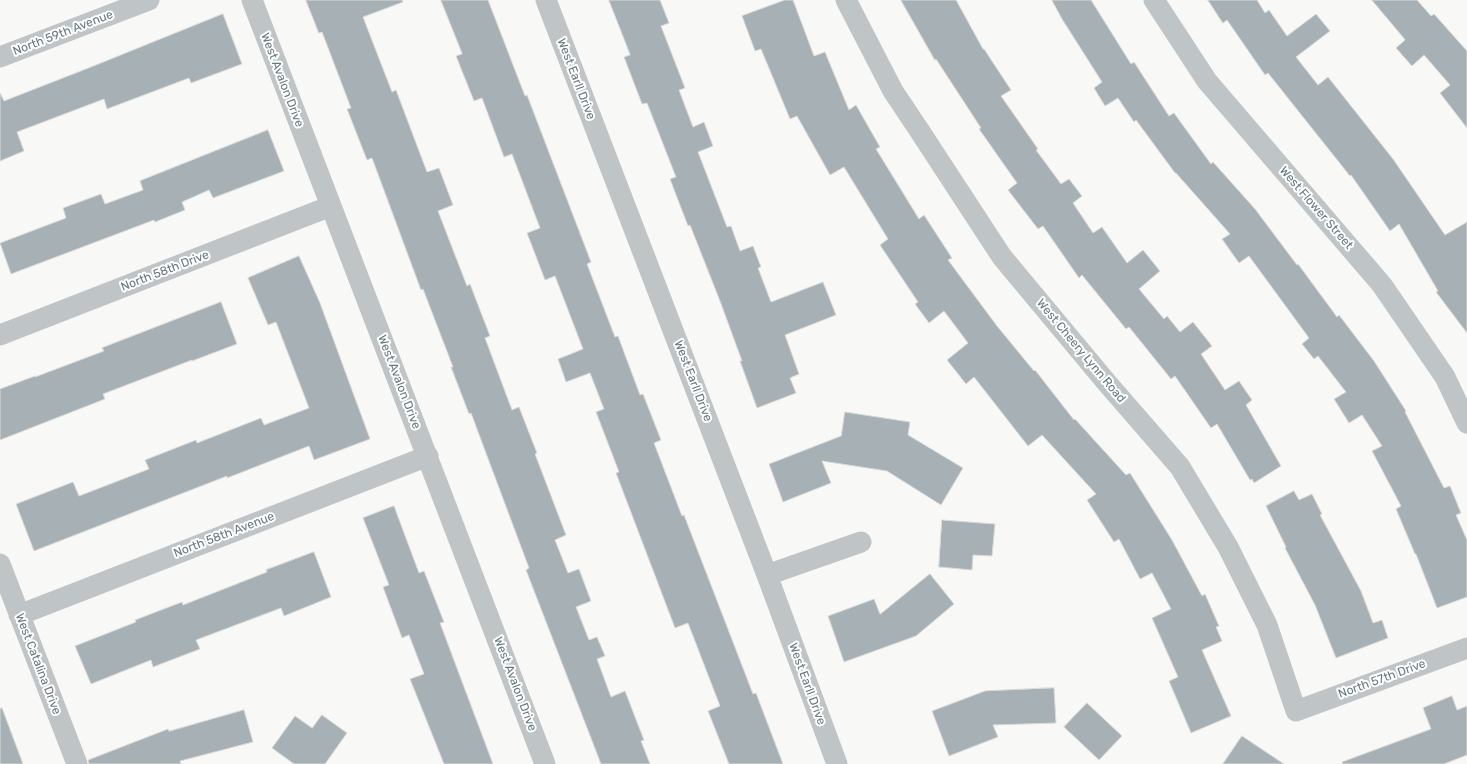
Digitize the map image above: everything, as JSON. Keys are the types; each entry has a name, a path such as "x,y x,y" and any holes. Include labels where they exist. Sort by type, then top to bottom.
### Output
{"street":[{"name":"North 59th Avenue","path":"0,57 149,0"},
{"name":"West Avalon Drive","path":"252,0 545,764"},
{"name":"West Earll Drive","path":"546,0 767,575 837,764"},
{"name":"West Cheery Lynn Road","path":"846,0 893,91 1002,257 1107,383 1180,467 1228,547 1267,625 1296,711"},
{"name":"West Flower Street","path":"1154,0 1207,81 1382,285 1445,377 1467,423"},
{"name":"North 58th Drive","path":"0,336 331,206"},
{"name":"North 58th Avenue","path":"19,615 428,456"},
{"path":"767,575 861,542"},
{"name":"West Catalina Drive","path":"0,564 76,764"},
{"name":"North 57th Drive","path":"1296,711 1467,648"}],"building":[{"path":"306,0 402,0 403,2 363,17 392,92 396,90 427,172 439,168 453,205 438,211 467,286 470,284 490,336 485,338 512,410 519,407 537,453 535,454 566,535 555,540 568,573 579,569 591,601 576,607 589,640 597,637 605,656 597,659 611,697 625,691 644,740 641,741 650,764 601,764 526,570 529,568 471,413 469,414 451,367 453,367 423,289 421,290 372,158 367,160 347,109 351,108 322,32 319,33"},
{"path":"441,0 488,0 525,96 527,95 591,262 587,264 615,337 618,336 640,395 643,394 661,440 654,443 682,516 684,515 753,694 756,693 783,764 729,764 708,711 720,706 688,623 675,628 616,473 619,472 596,412 604,409 590,373 566,382 558,359 583,349 555,276 545,280 527,233 540,228 512,154 504,157 482,98 474,101 456,56 462,54"},
{"path":"609,0 660,0 669,23 661,26 685,88 679,90 693,127 704,122 713,146 698,152 727,227 731,226 740,251 753,246 761,267 758,268 771,302 823,282 836,315 785,335 799,374 790,378 796,393 757,408 720,301 670,179 676,177 647,103 642,104 624,57 630,55"},
{"path":"785,0 793,0 814,56 825,52 849,110 856,105 880,147 876,149 919,219 924,215 952,258 948,260 997,326 1034,371 1035,370 1074,420 1075,419 1126,475 1130,473 1172,540 1202,596 1205,594 1219,626 1216,627 1222,641 1202,650 1231,716 1191,733 1169,681 1178,677 1152,618 1171,609 1152,573 1140,579 1119,539 1114,542 1087,500 1096,494 1042,435 1028,446 974,377 966,384 947,360 968,343 944,311 929,323 915,304 918,302 880,245 888,239 844,167 830,175 797,116 790,119 761,49 755,51 742,16"},
{"path":"901,0 956,0 983,49 1011,90 1001,96 1038,149 1036,150 1061,184 1069,179 1082,196 1073,203 1093,233 1102,227 1127,263 1143,250 1160,271 1139,289 1164,319 1167,316 1180,332 1193,322 1212,346 1201,354 1225,390 1239,381 1252,400 1246,405 1281,466 1254,483 1252,479 1250,480 1217,424 1211,428 1175,376 1171,379 1129,327 1126,329 1082,275 1079,278 1043,226 1038,229 1008,190 1017,183 979,129 981,128 936,59 935,60"},
{"path":"1052,0 1091,0 1131,64 1134,62 1169,116 1174,113 1211,164 1213,162 1255,209 1337,317 1339,315 1374,361 1406,411 1405,412 1444,488 1450,486 1461,513 1456,515 1467,540 1467,597 1437,608 1416,554 1396,509 1401,506 1372,451 1382,446 1362,415 1349,423 1334,399 1346,392 1318,356 1314,359 1302,344 1309,338 1249,256 1239,263 1222,239 1230,234 1175,173 1136,120 1134,122 1118,98 1105,106 1094,88 1102,82 1062,19"},
{"path":"1208,0 1257,0 1265,13 1269,10 1287,36 1316,14 1330,31 1296,57 1318,85 1328,77 1393,159 1445,235 1467,222 1467,333 1436,292 1438,291 1399,224 1390,231 1351,175 1350,176 1268,73 1265,75 1227,20 1223,23"},
{"path":"1372,0 1417,0 1431,16 1434,14 1467,51 1467,128 1440,93 1450,85 1424,55 1412,66 1396,48 1405,40"},
{"path":"223,14 242,64 191,83 189,78 107,109 104,99 17,132 24,151 0,161 0,93 4,101"},
{"path":"268,130 284,171 213,198 209,190 182,202 185,210 155,222 154,220 11,274 0,243 66,218 63,208 101,194 105,204 143,190 140,181"},
{"path":"299,256 320,303 370,439 314,460 309,446 227,478 227,476 34,551 16,504 73,482 79,496 149,469 145,460 196,440 197,443 261,418 264,425 309,408 276,322 268,325 248,278"},
{"path":"221,302 237,344 103,394 105,399 0,440 0,389 104,351 102,348"},
{"path":"845,412 910,422 908,435 963,468 941,505 887,471 822,461 831,483 783,502 769,464 841,436"},
{"path":"1294,491 1299,500 1312,494 1322,514 1320,515 1361,591 1373,623 1382,620 1388,638 1336,658 1315,605 1285,548 1286,547 1266,506"},
{"path":"394,506 419,573 424,571 444,622 440,623 493,764 444,764 410,679 424,674 409,635 402,638 383,587 389,585 363,518"},
{"path":"942,520 995,524 992,556 973,555 972,570 939,567"},
{"path":"314,552 331,597 284,616 281,608 196,640 200,649 153,667 151,660 91,684 75,646 136,622 135,620 182,602 183,605 267,572 266,570"},
{"path":"930,574 954,604 916,636 844,662 828,616 874,599 880,614"},
{"path":"1054,688 1056,723 993,725 998,737 949,756 932,711 985,691"},
{"path":"1452,696 1457,710 1467,706 1467,755 1444,764 1343,764 1342,762 1431,729 1423,708"},
{"path":"1087,703 1122,736 1099,760 1064,727"},
{"path":"2,708 23,764 0,764 0,709"},
{"path":"244,710 253,742 180,761 181,764 89,764 88,760 168,729 169,731"},
{"path":"322,715 347,733 325,764 294,764 272,748 295,716 312,728"},
{"path":"1242,736 1284,764 1223,764"}]}
